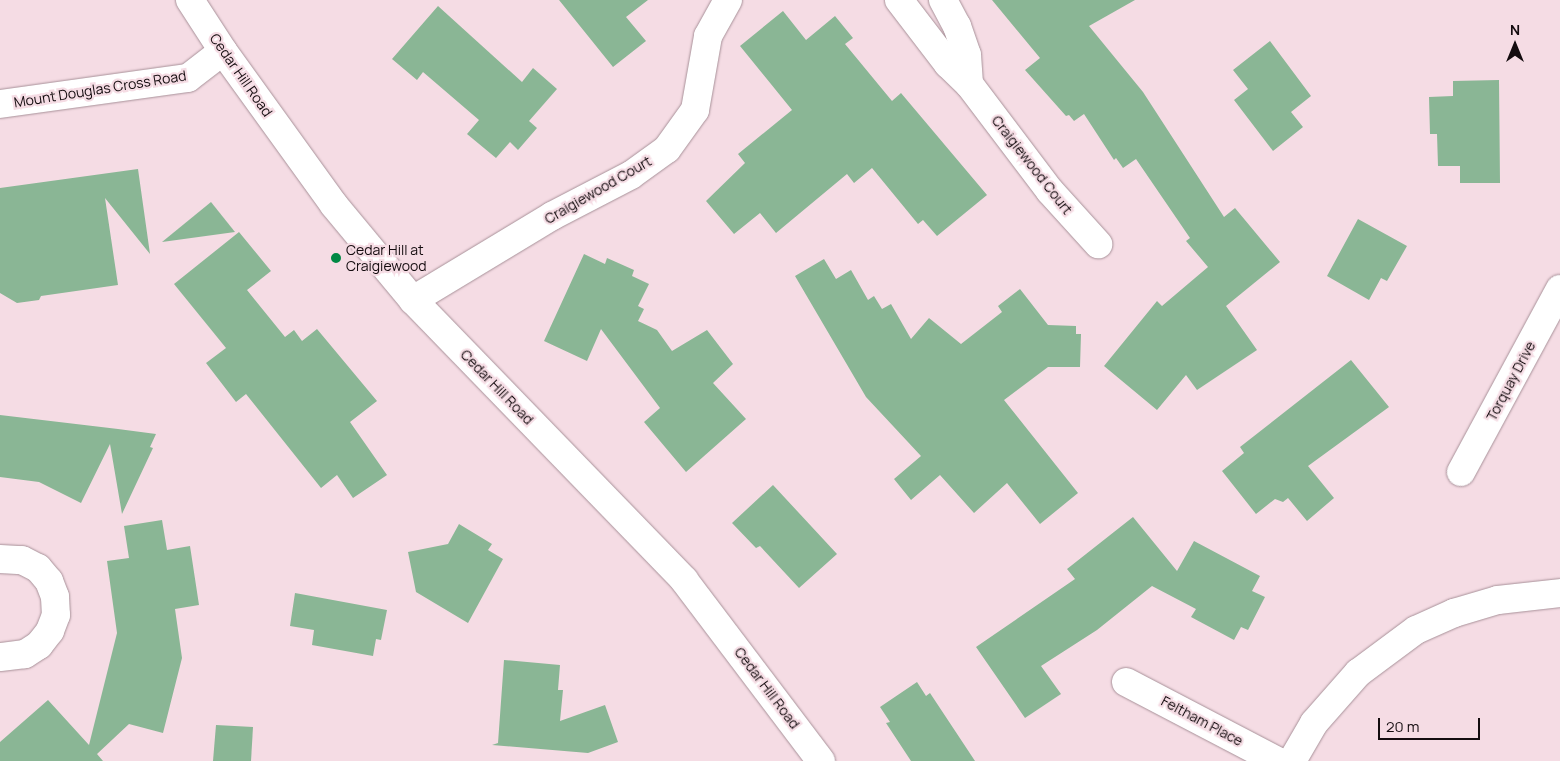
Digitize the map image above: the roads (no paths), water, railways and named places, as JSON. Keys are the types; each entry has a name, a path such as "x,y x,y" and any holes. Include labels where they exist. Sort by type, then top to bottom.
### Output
{"street":[{"name":"Cedar Hill Road","path":"190,0 223,51 334,205 412,300 684,580 821,761"},
{"name":"Craigiewood Court","path":"412,300 552,216 631,175 667,149 696,110 708,36 728,0"},
{"name":"Craigiewood Court","path":"899,0 948,64 969,84 1050,191 1098,244"},
{"path":"943,0 967,55 969,84"},
{"name":"Mount Douglas Cross Road","path":"0,104 188,78 223,51"},
{"name":"Torquay Drive","path":"1461,472 1560,289"},
{"path":"0,558 22,560 38,568 49,581 55,597 56,615 50,631 39,645 25,654 0,656"},
{"path":"1292,761 1314,723 1358,673 1416,630 1454,613 1498,600 1560,593"},
{"name":"Feltham Place","path":"1126,682 1277,761"}],"place":[{"name":"Cedar Hill at Craigiewood","path":"336,258"}]}
